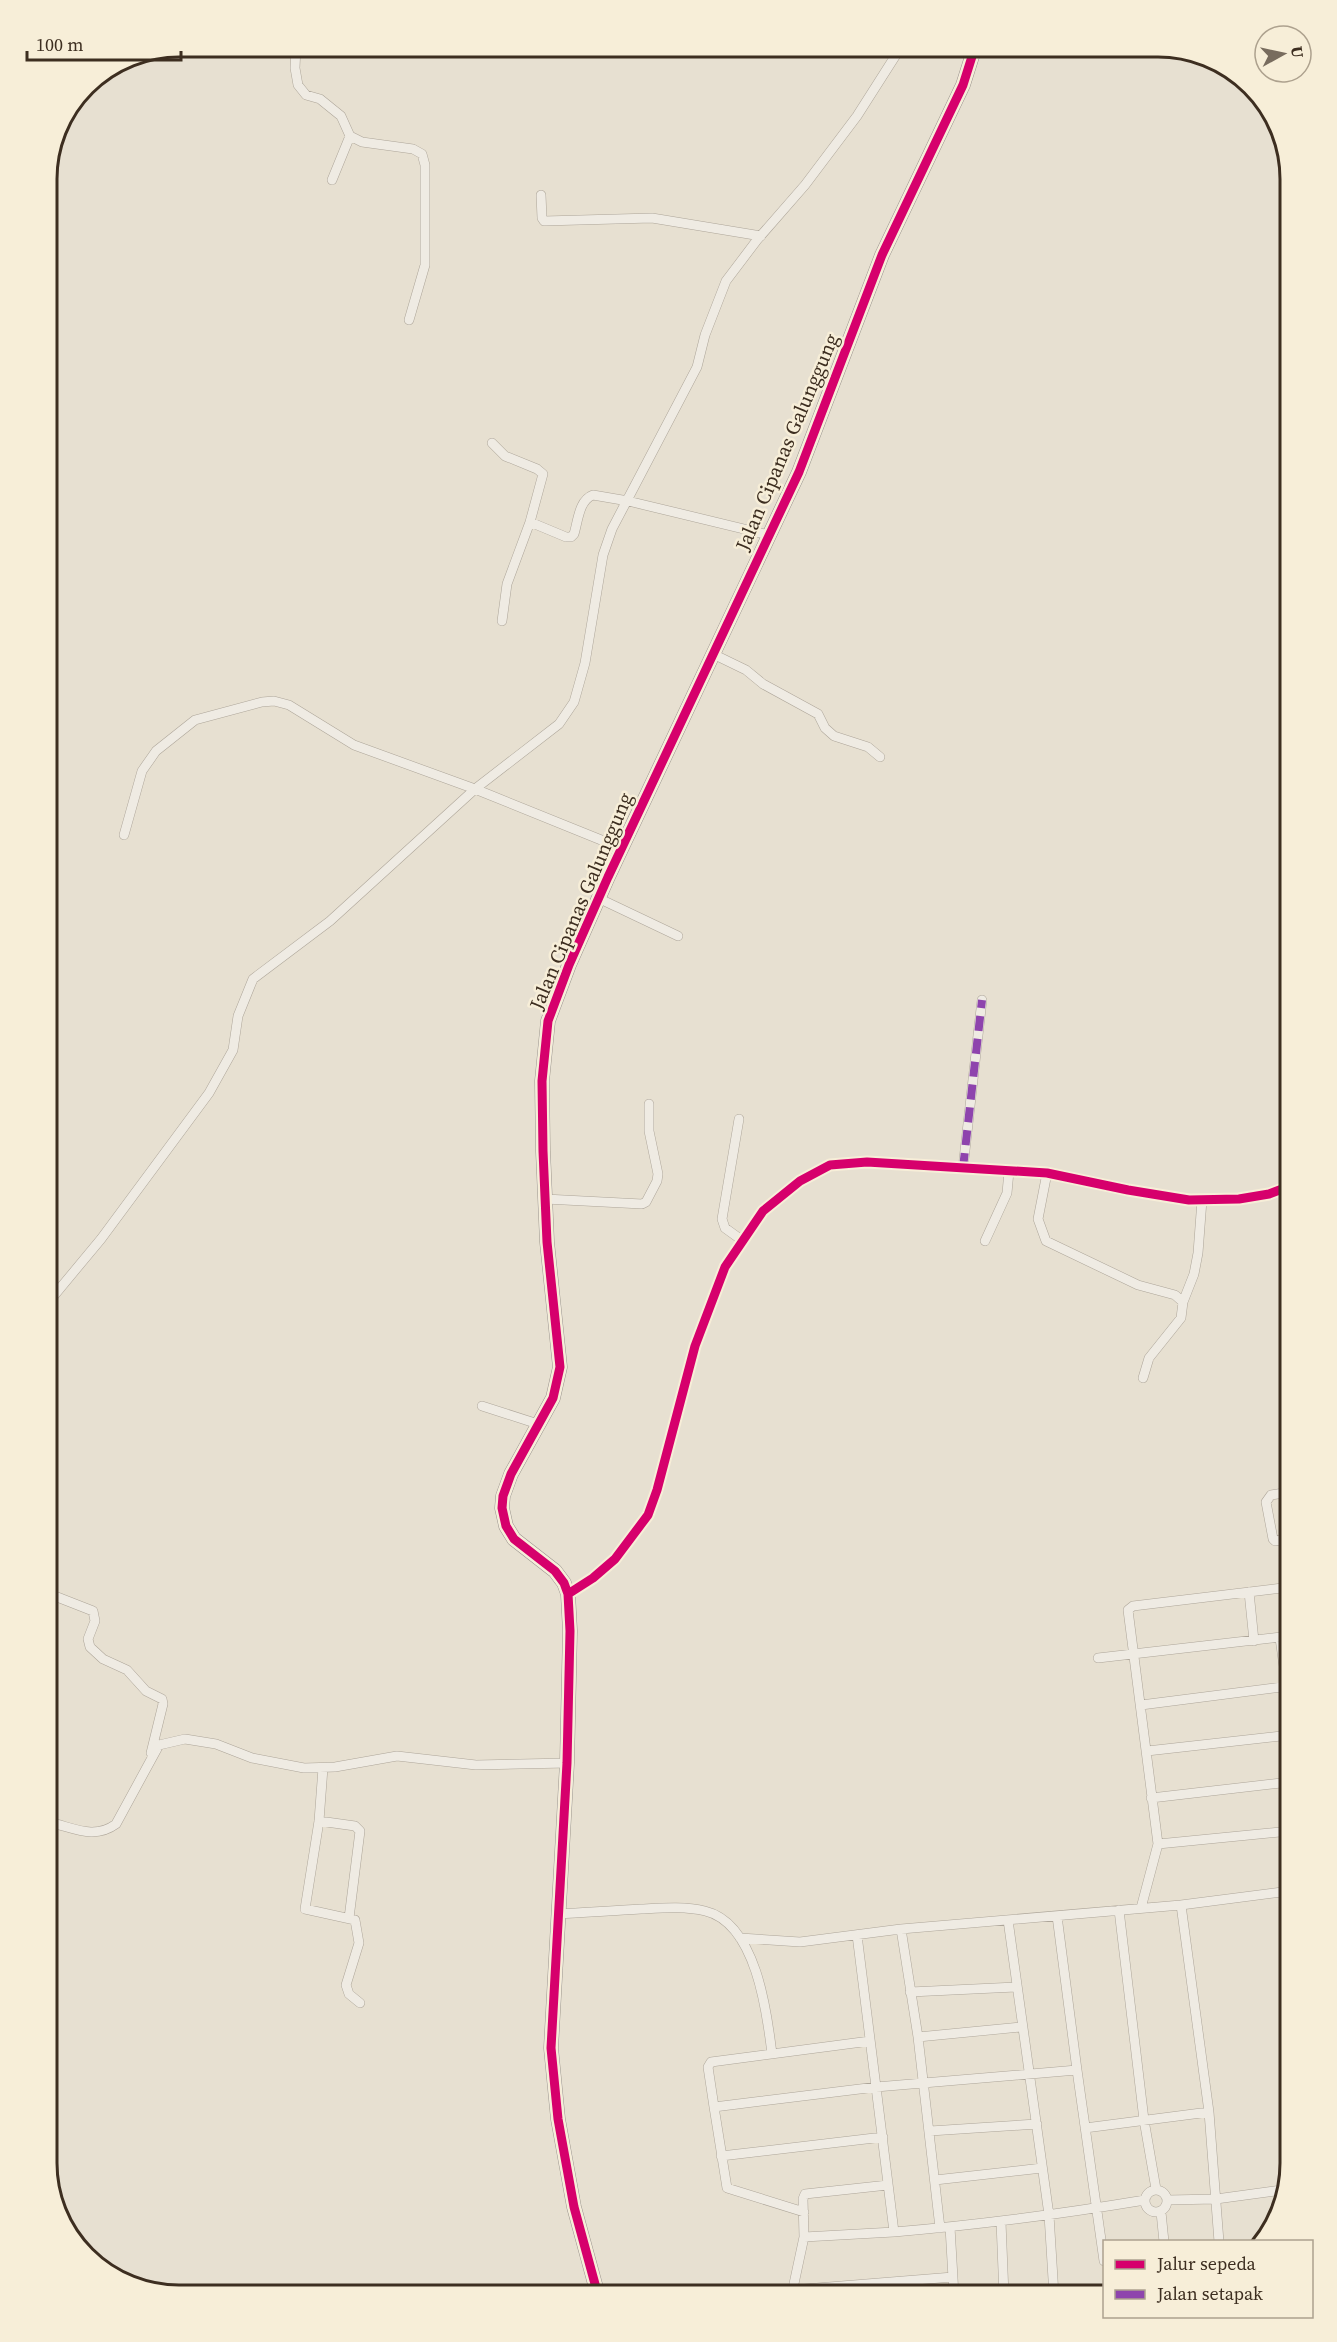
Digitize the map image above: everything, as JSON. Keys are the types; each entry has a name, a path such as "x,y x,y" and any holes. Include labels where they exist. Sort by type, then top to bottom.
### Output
{"street":[{"path":"296,57 298,85 306,95 320,99 341,116 350,136 362,142 421,151 424,159 427,217 425,265 409,320"},
{"path":"57,1292 101,1239 209,1093 233,1050 238,1016 253,978 330,921 475,789 560,724 574,702 585,663 603,555 612,529 697,368 705,335 726,281 805,185 857,116 895,57"},
{"name":"Jalan Cipanas Galunggung","path":"595,2285 574,2207 558,2119 551,2048 567,1763 570,1631 568,1594 564,1583 555,1571 514,1539 506,1526 502,1508 503,1496 512,1474 553,1398 560,1367 547,1242 551,1199 542,1081 548,1021 598,898 799,472 882,255 963,85 972,57"},
{"path":"332,180 350,136"},
{"path":"541,195 544,221 652,218 761,236"},
{"path":"492,442 505,456 537,469 543,474 530,522 507,584 502,621"},
{"path":"530,522 571,537 574,534 582,503 588,497 598,494 769,535"},
{"path":"713,654 746,670 763,684 819,714 825,728 834,736 868,747 880,757"},
{"path":"124,835 142,771 156,751 195,720 267,701 289,705 354,745 475,789 621,848"},
{"path":"598,898 678,936"},
{"path":"963,1168 982,1000"},
{"path":"551,1199 642,1204 646,1202 657,1181 658,1174 649,1131 649,1104"},
{"path":"739,1119 722,1219 725,1228 743,1241"},
{"path":"568,1594 593,1578 615,1558 648,1515 657,1490 695,1346 725,1267 763,1211 800,1181 830,1165 867,1162 1047,1173 1139,1192 1202,1200 1239,1199 1280,1190"},
{"path":"985,1241 1006,1193 1009,1171"},
{"path":"1047,1173 1038,1219 1046,1241 1138,1285 1175,1294 1183,1302"},
{"path":"1143,1378 1149,1358 1181,1318 1183,1302 1194,1274 1198,1253 1202,1200"},
{"path":"482,1406 538,1424"},
{"path":"1280,1494 1271,1495 1266,1502 1273,1539 1280,1540"},
{"path":"1141,1908 1158,1844 1128,1613 1130,1607 1280,1588"},
{"path":"1249,1592 1254,1641"},
{"path":"57,1597 93,1611 95,1621 88,1639 90,1647 103,1659 127,1670 146,1691 162,1699 149,1763"},
{"path":"1098,1658 1280,1638"},
{"path":"1141,1705 1280,1687"},
{"path":"1147,1751 1280,1736"},
{"path":"57,1825 92,1834 110,1829 116,1824 159,1745 185,1738 216,1744 252,1758 304,1768 323,1768 397,1756 476,1765 567,1763"},
{"path":"323,1768 319,1821 305,1909 355,1920 359,1937 358,1948 346,1985 349,1994 360,2003"},
{"path":"1151,1798 1280,1783"},
{"path":"319,1821 356,1826 360,1831 349,1918"},
{"path":"1158,1844 1280,1832"},
{"path":"740,1938 800,1942 901,1929 1181,1905 1280,1892"},
{"path":"1181,1905 1209,2112 1219,2240"},
{"path":"558,1914 667,1908 706,1911 721,1919 740,1938 760,1982 765,1999 772,2054"},
{"path":"1119,1910 1144,2120 1156,2189"},
{"path":"1056,1916 1103,2253"},
{"path":"1008,1920 1021,2027 1031,2075 1048,2215 1053,2285"},
{"path":"901,1929 918,2037 935,2180 953,2285"},
{"path":"857,1935 894,2232"},
{"path":"910,1992 1016,1987"},
{"path":"918,2037 1021,2027"},
{"path":"804,2212 727,2188 708,2067 711,2062 870,2041"},
{"path":"714,2107 876,2087 1077,2070"},
{"path":"1085,2128 1209,2112"},
{"path":"930,2132 1037,2124"},
{"path":"721,2156 883,2137"},
{"path":"935,2180 1042,2168"},
{"path":"794,2285 804,2237 803,2199 808,2193 888,2185"},
{"path":"1156,2189 1164,2192 1168,2200 1167,2207 1161,2212 1153,2212 1146,2207 1144,2200 1148,2192 1156,2189"},
{"path":"1168,2200 1216,2199 1277,2191"},
{"path":"804,2237 894,2232 1001,2222 1144,2200"},
{"path":"1161,2212 1164,2240"},
{"path":"1001,2222 1004,2285"},
{"path":"872,2285 953,2277"}],"marked path":[{"path":"963,1168 982,1000"}],"cycle path":[{"path":"595,2285 574,2207 558,2119 551,2048 567,1763 570,1631 568,1594 564,1583 555,1571 514,1539 506,1526 502,1508 503,1496 511,1474 553,1398 560,1367 547,1242 543,1151 542,1081 548,1021 569,965 608,877 799,472 882,255 963,85 972,57"},
{"path":"568,1594 593,1578 615,1559 648,1515 657,1490 695,1346 725,1267 763,1211 800,1181 830,1165 867,1162 1047,1173 1189,1200 1239,1199 1280,1190"}]}
